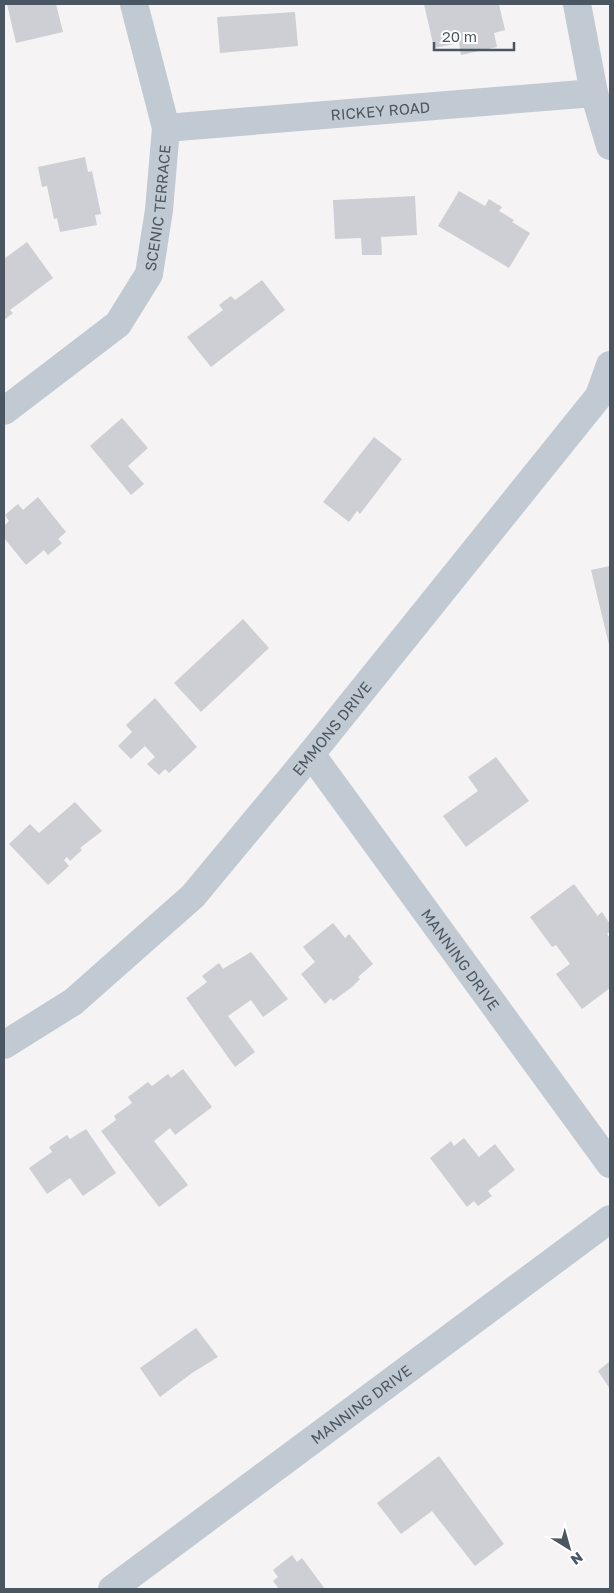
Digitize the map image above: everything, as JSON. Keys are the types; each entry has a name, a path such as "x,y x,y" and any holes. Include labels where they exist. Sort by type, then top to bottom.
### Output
{"street":[{"name":"SCENIC TERRACE","path":"4,411 118,324 149,274 158,210 166,128 134,4"},
{"path":"577,4 594,93 610,146"},
{"name":"RICKEY ROAD","path":"166,128 594,93"},
{"name":"EMMONS DRIVE","path":"4,1045 73,1002 193,896 311,754 599,396 610,365"},
{"name":"MANNING DRIVE","path":"311,754 610,1164"},
{"name":"MANNING DRIVE","path":"112,1589 610,1220"}],"building":[{"path":"7,4 56,4 63,32 16,43"},
{"path":"424,4 499,4 505,30 494,33 497,47 461,55 459,43 434,48"},
{"path":"295,12 298,46 220,53 217,17"},
{"path":"85,157 88,172 92,171 101,214 95,215 97,225 60,232 57,218 54,219 47,186 42,187 38,167"},
{"path":"459,191 485,206 489,199 502,207 499,211 514,220 512,222 530,233 509,268 438,226"},
{"path":"415,196 417,235 381,237 382,255 362,255 361,238 335,239 333,200"},
{"path":"27,242 53,278 10,310 13,313 4,320 4,259"},
{"path":"262,280 285,310 211,367 187,337 223,310 219,305 231,296 235,300"},
{"path":"122,418 148,448 128,466 144,484 131,495 90,446"},
{"path":"374,437 402,459 360,514 357,511 349,522 323,502"},
{"path":"38,497 66,532 58,539 62,543 48,555 44,550 26,565 4,538 4,526 9,521 5,515 18,504 23,510"},
{"path":"610,566 610,649 591,570"},
{"path":"243,619 269,648 201,712 174,683"},
{"path":"155,698 197,747 169,773 165,769 159,775 147,764 155,757 145,746 131,759 118,746 132,732 126,725"},
{"path":"496,757 529,801 466,847 443,816 478,791 468,777"},
{"path":"75,802 102,831 80,848 82,850 70,861 67,857 64,860 69,866 48,885 9,844 30,824 39,833"},
{"path":"574,884 597,915 596,917 602,912 610,924 610,932 607,934 610,938 610,988 582,1009 556,974 570,964 556,945 552,947 530,917"},
{"path":"333,923 345,938 349,934 373,964 358,977 360,979 352,987 333,1001 331,998 325,1004 301,974 315,962 303,947"},
{"path":"251,952 288,999 263,1017 251,1000 228,1016 255,1052 235,1067 186,998 207,982 202,976 219,963 223,969"},
{"path":"183,1069 212,1107 175,1135 170,1128 154,1141 188,1185 159,1207 101,1131 116,1120 114,1116 132,1103 128,1097 148,1082 152,1086 168,1074 171,1078"},
{"path":"86,1129 116,1173 83,1196 70,1178 47,1194 29,1168 52,1152 49,1147 67,1135 70,1139"},
{"path":"464,1138 479,1157 495,1144 515,1170 488,1191 492,1196 478,1206 474,1201 467,1207 430,1158 451,1141 454,1146"},
{"path":"196,1328 218,1357 192,1373 160,1397 140,1368"},
{"path":"610,1361 610,1389 598,1371"},
{"path":"439,1456 504,1544 475,1566 432,1511 401,1534 377,1503"},
{"path":"292,1555 297,1562 302,1558 325,1589 279,1589 273,1581 278,1577 273,1570"}]}
